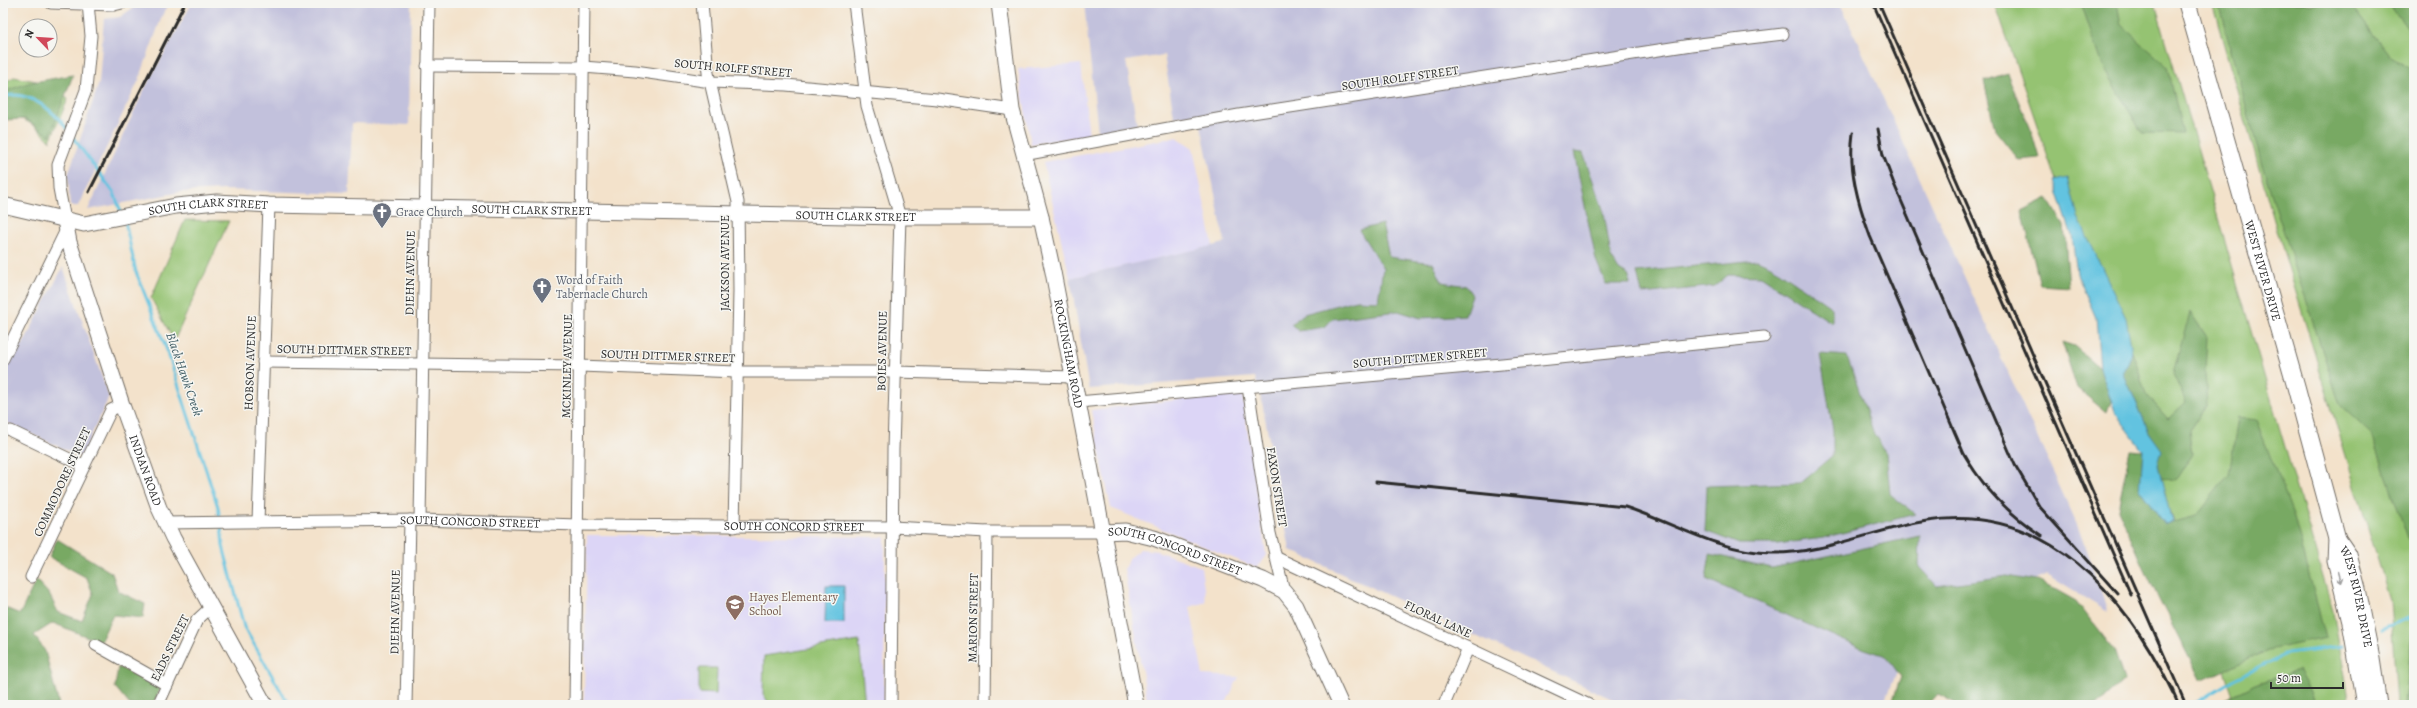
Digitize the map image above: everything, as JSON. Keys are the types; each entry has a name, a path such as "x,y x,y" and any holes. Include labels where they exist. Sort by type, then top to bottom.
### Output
{"main road":[{"name":"WEST RIVER DRIVE","path":"2187,3 2337,539 2336,561 2351,622 2365,705"},
{"name":"WEST RIVER DRIVE","path":"2337,539 2348,555 2357,589 2371,659 2378,705"}],"street":[{"path":"51,3 114,6 122,3"},
{"name":"DIEHN AVENUE","path":"406,705 422,364 429,3"},
{"name":"MCKINLEY AVENUE","path":"575,705 584,3"},
{"name":"JACKSON AVENUE","path":"702,3 711,82 738,202 734,527"},
{"name":"BOIES AVENUE","path":"854,3 865,93 900,217 892,527 891,705"},
{"name":"ROCKINGHAM ROAD","path":"999,3 1012,110 1041,217 1104,532 1136,705"},
{"path":"3,359 66,224 59,188 58,165 86,90 91,36 88,4"},
{"name":"SOUTH ROLFF STREET","path":"1023,154 1239,115 1691,46 1783,34"},
{"name":"SOUTH ROLFF STREET","path":"427,66 583,67 635,71 711,82 786,85 937,99 1012,110"},
{"name":"SOUTH CLARK STREET","path":"3,205 66,224 84,224 111,220 176,206 216,202 269,205 900,217 1041,217"},
{"name":"HOBSON AVENUE","path":"258,522 269,205"},
{"name":"INDIAN ROAD","path":"66,224 122,404 165,522 265,705"},
{"name":"SOUTH DITTMER STREET","path":"1078,402 1764,337"},
{"name":"SOUTH DITTMER STREET","path":"263,362 580,366 737,372 895,372 1073,377"},
{"name":"FAXON STREET","path":"1248,387 1275,557 1284,591"},
{"name":"COMMODORE STREET","path":"31,577 111,410 122,404"},
{"path":"11,431 84,466"},
{"name":"SOUTH CONCORD STREET","path":"165,522 415,520 578,525 892,527 986,532 1125,531 1154,538 1268,582 1284,591 1296,606 1341,705"},
{"name":"MARION STREET","path":"985,705 986,532"},
{"name":"FLORAL LANE","path":"1275,557 1586,704"},
{"name":"EADS STREET","path":"158,705 197,620 211,607"},
{"path":"96,645 167,684"},
{"path":"1444,705 1468,648"}],"shaded area":[{"path":"140,3 169,3 162,16 139,80 78,206 70,206 68,175 99,83 104,19 120,17"},
{"path":"192,3 411,3 409,125 352,123 349,194 225,190 180,192 88,210 145,88"},
{"path":"1084,3 1840,3 2078,527 2108,612 2047,575 1914,633 1883,705 1625,705 1290,550 1262,402 1255,377 1089,389 1070,278 1225,243 1199,115 1174,117 1164,55 1126,61 1137,125 1098,132"},
{"path":"1081,64 1089,135 1031,144 1018,69"},
{"path":"1177,137 1193,148 1213,246 1070,278 1043,162"},
{"path":"63,267 109,397 81,457 3,421 3,338 22,346"},
{"path":"1242,392 1266,555 1257,568 1111,508 1091,410"},
{"name":"Hayes Elementary School","path":"587,535 885,537 884,705 584,705"},
{"path":"1140,549 1157,551 1201,567 1206,602 1190,607 1203,675 1239,677 1225,705 1148,705 1124,569 1130,557"}],"green space":[{"path":"1995,3 2155,3 2333,611 2348,693 2348,705 2236,705"},
{"path":"2081,3 2117,3 2121,25 2168,67 2183,134 2142,133 2103,66"},
{"path":"2212,3 2414,3 2414,705 2397,705 2390,600 2275,224"},
{"path":"2218,3 2349,3 2391,57 2414,71 2414,545 2408,538 2372,435 2340,405 2262,165"},
{"path":"2388,3 2414,3 2414,37"},
{"path":"2007,73 2033,137 2039,158 2019,160 1995,130 1984,81"},
{"path":"73,75 50,136 26,119 3,120 3,92 28,83"},
{"path":"14,77 42,82 68,99 50,141 35,126 17,118 3,117 3,83"},
{"path":"1574,152 1583,153 1604,212 1611,257 1619,270 1629,276 1630,284 1606,284 1596,260"},
{"path":"2048,198 2064,225 2069,287 2040,285 2022,211"},
{"path":"185,220 229,221 174,341 151,298"},
{"path":"1382,224 1389,257 1433,263 1442,282 1466,286 1472,295 1465,315 1421,318 1398,311 1332,319 1325,327 1298,331 1291,324 1304,314 1356,300 1378,301 1383,268 1359,230"},
{"path":"1757,260 1773,267 1832,308 1832,323 1761,276 1728,275 1715,286 1642,294 1637,272"},
{"path":"2190,312 2207,337 2205,372 2207,407 2189,430 2192,454 2175,481 2161,478 2158,465 2161,450 2149,432 2123,372 2132,351 2146,394 2168,419 2186,402 2173,374"},
{"path":"2062,342 2074,346 2100,368 2111,401 2107,413 2077,388"},
{"path":"1820,354 1847,356 1874,434 1886,453 1890,494 1915,514 1823,538 1777,544 1739,544 1705,531 1707,486 1800,483 1833,455 1833,430"},
{"path":"2238,418 2256,420 2294,517 2326,638 2268,650 2201,681 2153,587 2118,509 2130,449 2143,450 2140,490 2165,524 2196,516 2229,474"},
{"path":"1920,536 1919,567 1937,586 2006,576 2042,582 2076,601 2114,650 2124,680 2097,705 1959,705 1938,694 1928,705 1891,705 1901,677 1886,656 1856,646 1706,579 1710,554 1772,568"},
{"path":"57,539 112,573 118,591 145,604 143,618 113,615 100,642 53,623 34,635 45,651 59,705 3,705 3,607 20,614 36,580 49,594 58,612 82,621 93,594 87,578 49,557"},
{"path":"2414,631 2414,705 2405,705 2412,632"},
{"path":"859,641 865,705 770,705 763,694 764,656"},
{"path":"118,667 161,687 153,705 130,705 115,687"},
{"path":"699,668 717,668 716,694 699,693"},
{"path":"2298,671 2307,686 2315,705 2213,705 2255,684"}],"water":[{"path":"2068,178 2078,217 2126,318 2132,351 2123,372 2149,432 2162,450 2158,465 2172,522 2165,524 2140,490 2143,450 2116,414 2100,368 2096,318 2077,274 2072,236 2054,181"},
{"path":"826,586 844,586 844,623 825,623"}],"waterway":[{"name":"Black Hawk Creek","path":"3,97 12,95 21,96 40,103 56,116 68,130"},
{"name":"Black Hawk Creek","path":"72,136 114,193 121,212"},
{"name":"Black Hawk Creek","path":"125,221 136,272 168,353 218,507 220,520"},
{"name":"Black Hawk Creek","path":"221,525 223,546 244,627 289,705"},
{"name":"Black Hawk Creek","path":"2381,629 2414,616"},
{"name":"Black Hawk Creek","path":"2192,705 2233,680 2287,653 2343,646"}],"railway":[{"path":"89,192 185,3"},
{"path":"1873,3 2131,595"},
{"path":"1879,3 2186,705"},
{"path":"1878,129 1883,155 1894,184 2015,465 2039,506 2117,593"},
{"path":"1853,133 1852,160 1855,186 1870,236 1964,454 1971,466 1998,500 2008,510 2042,536"},
{"path":"1376,482 1625,507 1697,536 1733,548 1771,553 1811,550 1927,521 1970,519 2009,526 2045,541 2077,564 2106,591 2132,623 2154,657 2173,693"},
{"path":"2172,689 2179,705"}],"place":[{"name":"Grace Church","path":"382,229"},
{"name":"Word of Faith Tabernacle Church","path":"542,304"},
{"name":"Hayes Elementary School","path":"735,621"}]}
